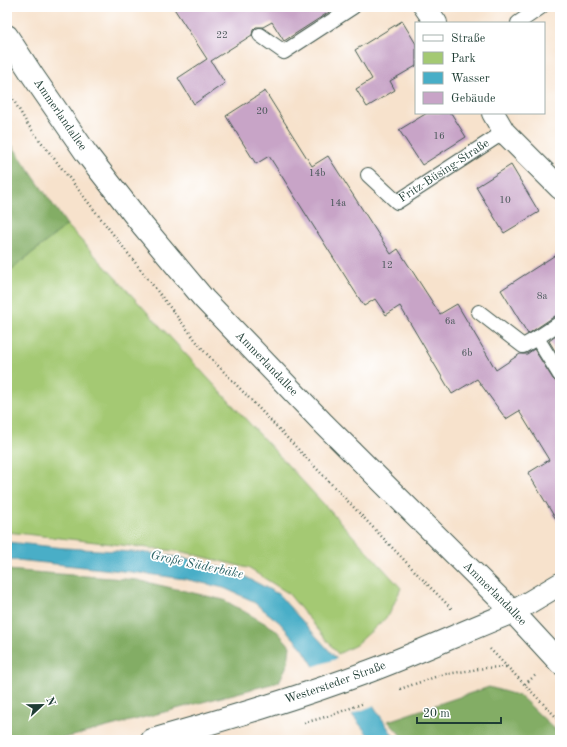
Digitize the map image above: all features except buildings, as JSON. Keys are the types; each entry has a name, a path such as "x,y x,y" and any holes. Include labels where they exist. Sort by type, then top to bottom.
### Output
{"main road":[{"path":"425,7 435,22"},
{"name":"Ammerlandallee","path":"7,36 86,152 143,226 204,299 324,424 513,612 560,663"},
{"path":"494,114 504,132 560,188"},
{"name":"Westersteder Straße","path":"152,740 243,715 371,671 513,612 560,584"}],"lane":[{"path":"260,35 284,52 353,7"},
{"path":"519,22 541,7"},
{"name":"Fritz-Büsing-Straße","path":"368,175 397,202 504,132"},
{"path":"479,312 522,346 560,323"},
{"path":"537,338 560,374"}],"path":[{"path":"493,652 560,721"},
{"path":"395,690 441,675 506,666"},
{"path":"332,715 367,701"}],"green space":[{"path":"7,138 67,225 7,273"},
{"path":"67,225 401,588 389,615 356,645 338,654 288,593 248,568 184,552 7,532 7,273"},
{"path":"7,570 137,580 224,600 275,629 290,646 288,663 279,682 73,736 51,740 7,740"},
{"path":"489,687 520,696 560,734 560,740 405,740 388,721"}],"water":[{"name":"Große Süderbäke","path":"7,542 65,548 150,553 201,561 244,576 278,594 335,657 373,705 396,740 372,740 313,665 303,649 279,622 251,600 224,588 185,579 7,559"}],"pier":[{"path":"339,658 375,705 350,715 312,667"}]}
